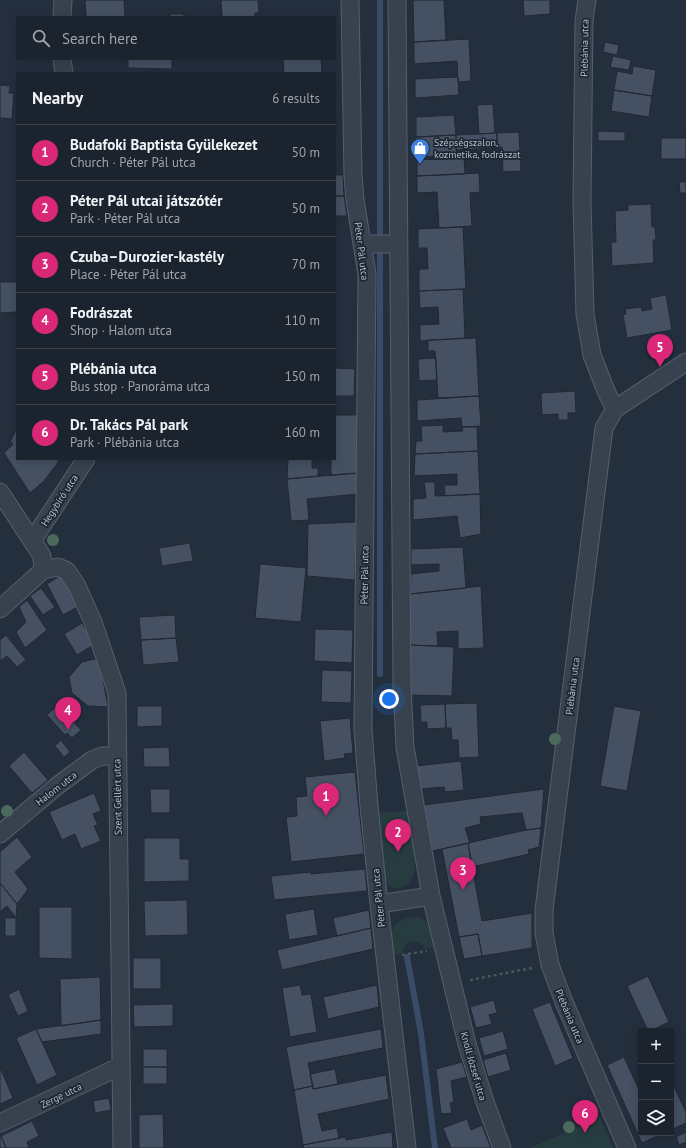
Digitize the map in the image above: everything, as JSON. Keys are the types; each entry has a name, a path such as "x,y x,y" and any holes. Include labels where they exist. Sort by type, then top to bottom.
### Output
{"street":[{"path":"62,16 63,0"},
{"name":"Péter Pál utca","path":"350,0 353,175 355,200 367,274 363,729 379,904 408,1148"},
{"path":"397,0 403,728 414,802 431,896 443,948"},
{"name":"Plébánia utca","path":"587,0 584,21 582,201 585,314 592,355 606,391 615,409 604,428 544,910 544,933 550,965 564,1002 627,1148"},
{"path":"62,60 64,72"},
{"path":"362,244 399,244"},
{"path":"615,409 686,362"},
{"name":"Hegybíró utca","path":"32,541 85,460"},
{"path":"0,492 42,556 43,570 0,610"},
{"name":"Szent Gellért utca","path":"43,570 58,567 67,571 77,586 94,622 117,693 122,1148"},
{"name":"Halom utca","path":"0,834 57,786 92,760 102,756 117,756"},
{"path":"379,904 431,896"},
{"name":"Knoll József utca","path":"443,948 467,1044 484,1102 502,1148"},
{"name":"Zerge utca","path":"0,1123 121,1066"}],"path":[{"path":"385,958 443,948"},
{"path":"474,979 512,972"}],"green space":[{"path":"407,811 415,856 415,868 412,878 406,885 394,888 389,885 384,876 378,813"},
{"path":"414,917 425,920 431,927 436,947 424,949 423,945 420,943 410,942 403,949 403,953 392,955 393,929 400,921"},
{"path":"600,1117 613,1148 530,1148"}],"building":[{"path":"85,0 124,0 125,16 86,16"},
{"path":"221,0 258,0 259,13 255,13 255,16 222,16"},
{"path":"413,0 444,0 446,40 414,42"},
{"path":"523,0 550,0 550,14 524,16"},
{"path":"170,14 184,14 184,16 171,16"},
{"path":"469,39 471,81 458,82 457,61 414,64 414,42"},
{"path":"605,42 619,45 617,55 603,52"},
{"path":"613,56 631,60 629,70 610,67"},
{"path":"128,60 172,60 172,69 128,68"},
{"path":"283,60 321,60 322,72 284,72"},
{"path":"633,66 656,70 652,96 614,90 617,71 632,74"},
{"path":"458,77 459,95 415,98 415,79"},
{"path":"0,85 10,86 9,93 14,93 12,119 0,118"},
{"path":"614,90 652,96 649,117 611,111"},
{"path":"493,104 495,133 479,134 477,105"},
{"path":"454,115 456,135 416,137 416,117"},
{"path":"598,131 625,132 625,141 598,141"},
{"path":"519,132 521,171 503,172 502,147 497,148 497,133"},
{"path":"497,133 497,148 456,150 456,135"},
{"path":"456,135 457,155 416,157 416,137"},
{"path":"661,138 686,138 686,159 661,159"},
{"path":"464,158 465,174 417,176 417,160"},
{"path":"479,173 480,192 470,193 472,226 439,228 437,192 417,193 417,176"},
{"path":"336,175 343,175 344,196 336,196"},
{"path":"679,182 686,182 686,193 680,193"},
{"path":"336,196 344,196 347,216 336,216"},
{"path":"651,204 652,227 655,227 656,240 653,240 654,263 612,266 611,242 616,242 615,211 628,210 628,205"},
{"path":"463,227 466,289 419,291 419,269 428,269 427,248 418,248 418,229"},
{"path":"0,282 16,282 16,312 0,313"},
{"path":"463,289 465,338 420,341 420,325 439,324 438,307 420,308 419,291"},
{"path":"666,295 672,330 627,338 623,315 626,314 625,309 641,307 642,311 652,309 650,298"},
{"path":"476,338 479,396 438,398 435,351 428,351 428,340"},
{"path":"436,358 437,380 419,381 418,359"},
{"path":"336,368 355,369 354,396 336,396"},
{"path":"575,391 576,413 568,413 568,420 558,420 558,414 542,415 541,393"},
{"path":"479,396 481,426 462,427 461,418 417,421 417,400"},
{"path":"336,415 360,415 358,473 331,475 331,460 336,460"},
{"path":"443,425 443,432 463,431 462,427 477,427 478,451 415,454 416,441 422,441 421,426"},
{"path":"16,430 16,460 59,460 43,482 30,493 4,453 13,444 10,442"},
{"path":"478,451 480,494 445,496 444,485 457,485 457,474 414,476 415,454"},
{"path":"288,460 312,460 312,468 318,468 318,476 287,479"},
{"path":"358,473 357,494 307,499 309,520 291,521 287,479"},
{"path":"424,482 435,482 435,496 480,494 481,534 460,538 457,516 413,520 413,499 426,498"},
{"path":"356,522 355,580 307,576 308,524"},
{"path":"190,543 193,561 162,566 159,548"},
{"path":"463,547 466,588 410,594 411,574 439,571 439,564 411,565 411,549"},
{"path":"260,564 306,568 301,622 255,618"},
{"path":"63,574 79,606 63,615 47,584"},
{"path":"481,586 484,648 458,649 458,631 437,632 438,646 410,645 410,594"},
{"path":"41,588 55,607 43,615 30,596"},
{"path":"27,600 47,630 25,648 16,632 26,622 19,607"},
{"path":"175,615 176,638 141,640 139,617"},
{"path":"82,623 95,644 77,655 64,634"},
{"path":"315,629 353,630 352,663 314,661"},
{"path":"6,635 26,660 17,667 7,656 0,661 0,640"},
{"path":"176,638 179,662 143,665 141,640"},
{"path":"410,645 454,647 452,696 410,695"},
{"path":"99,658 108,707 88,706 72,693 69,677 82,662"},
{"path":"322,670 352,671 351,703 321,702"},
{"path":"477,703 479,757 459,758 458,740 452,740 451,728 446,728 445,704"},
{"path":"59,704 81,730 72,738 67,733 65,735 47,715"},
{"path":"445,704 446,728 427,729 427,722 421,722 420,705"},
{"path":"137,706 162,706 162,726 137,727"},
{"path":"614,706 641,711 627,791 600,786"},
{"path":"350,718 353,753 344,754 345,758 324,761 320,721"},
{"path":"61,740 70,752 64,757 55,746"},
{"path":"169,747 170,767 144,767 143,748"},
{"path":"24,752 48,780 32,793 9,766"},
{"path":"461,761 464,790 445,792 444,787 421,789 416,766"},
{"path":"355,772 364,854 291,862 286,817 297,816 296,797 307,796 305,777"},
{"path":"150,789 170,789 170,813 151,813"},
{"path":"544,789 541,828 526,830 522,813 480,817 481,824 465,828 470,843 432,851 424,805"},
{"path":"94,793 101,811 93,814 98,825 94,826 101,841 81,849 75,834 62,840 49,812"},
{"path":"541,828 539,847 528,850 529,854 472,867 468,843"},
{"path":"17,837 32,857 15,872 28,889 17,904 0,883 0,852"},
{"path":"144,838 180,838 180,859 189,859 189,881 144,882"},
{"path":"468,843 482,921 532,913 532,948 482,956 478,934 459,937 442,849"},
{"path":"365,869 367,891 274,900 271,876"},
{"path":"0,883 17,904 16,918 7,906 0,912"},
{"path":"187,900 188,935 145,936 144,901"},
{"path":"39,907 72,907 72,959 39,958"},
{"path":"314,909 318,935 289,940 285,914"},
{"path":"369,910 371,928 337,936 333,918"},
{"path":"5,918 16,918 16,936 5,936"},
{"path":"371,928 373,949 282,970 277,950"},
{"path":"478,934 482,956 464,959 459,937"},
{"path":"133,958 161,958 161,989 133,989"},
{"path":"648,976 669,1022 656,1028 647,1028 627,986"},
{"path":"100,977 101,1020 61,1026 60,979"},
{"path":"300,985 302,995 311,994 317,1032 290,1037 282,988"},
{"path":"377,985 379,1007 328,1019 323,997"},
{"path":"19,989 28,1011 18,1016 8,995"},
{"path":"494,1000 497,1013 489,1015 492,1024 476,1028 470,1007"},
{"path":"550,1002 573,1058 555,1066 532,1009"},
{"path":"173,1004 173,1026 134,1027 133,1005"},
{"path":"101,1020 101,1034 42,1042 36,1029"},
{"path":"36,1029 57,1075 37,1085 16,1038"},
{"path":"381,1029 383,1048 308,1063 313,1086 294,1090 286,1047"},
{"path":"503,1031 508,1049 484,1056 479,1038"},
{"path":"143,1049 167,1049 167,1067 143,1067"},
{"path":"506,1053 511,1070 488,1077 483,1060"},
{"path":"624,1057 638,1087 638,1134 607,1065"},
{"path":"462,1062 467,1077 451,1081 454,1102 450,1103 452,1113 441,1114 436,1069"},
{"path":"0,1067 13,1098 0,1104"},
{"path":"143,1067 167,1067 167,1084 143,1084"},
{"path":"335,1069 338,1084 313,1089 310,1074"},
{"path":"386,1075 389,1099 318,1114 322,1131 337,1128 339,1138 303,1145 294,1090 313,1086 313,1089"},
{"path":"674,1086 686,1112 686,1123 674,1129"},
{"path":"109,1098 111,1110 95,1113 93,1101"},
{"path":"163,1114 164,1148 139,1148 139,1115"},
{"path":"467,1119 471,1130 482,1125 491,1148 451,1148 443,1128"},
{"path":"32,1121 39,1136 27,1142 29,1148 6,1148 1,1136"},
{"path":"392,1132 393,1148 304,1148 303,1145 346,1137 346,1140"},
{"path":"686,1132 686,1142 679,1145 676,1137"},
{"path":"1,1136 6,1148 0,1148"},
{"path":"639,1136 657,1136 642,1143"}],"waterway":[{"path":"380,0 380,674"},
{"path":"407,957 421,1033 435,1148"}],"place":[{"name":"Szépségszalon, kozmetika, fodrászat","path":"420,165"},
{"name":"Plébánia utca","path":"660,367"},
{"name":"Fodrászat","path":"68,730"},
{"name":"Budafoki Baptista Gyülekezet","path":"326,816"},
{"name":"Péter Pál utcai játszótér","path":"398,852"},
{"name":"Czuba–Durozier-kastély","path":"463,890"},
{"name":"Dr. Takács Pál park","path":"585,1133"}]}
